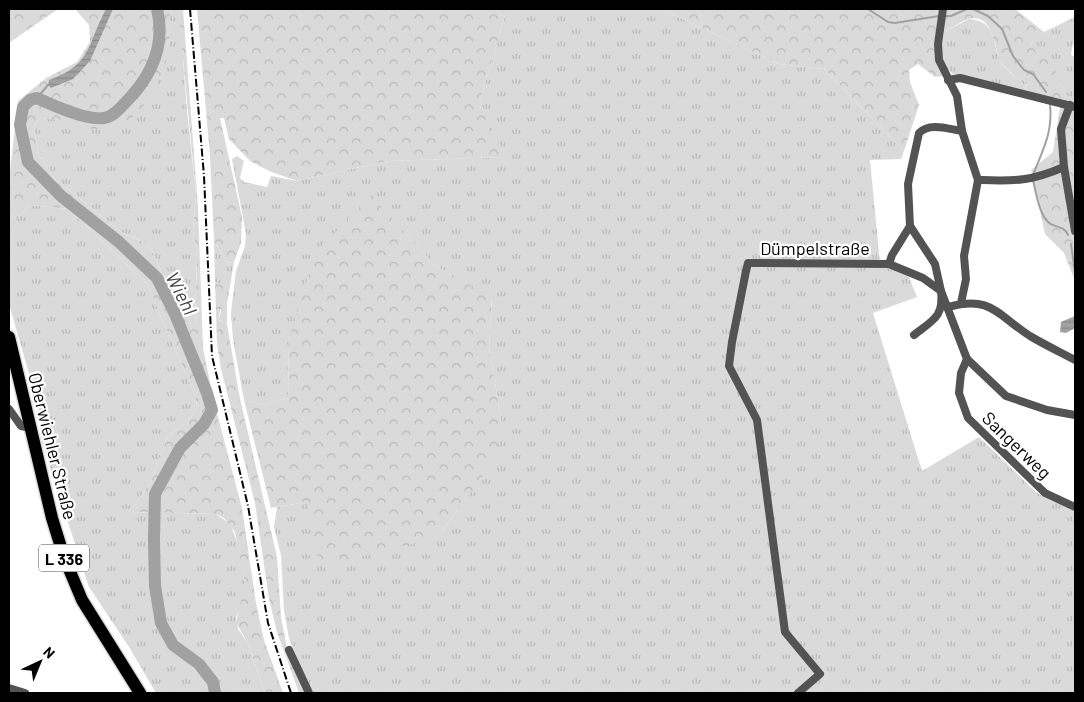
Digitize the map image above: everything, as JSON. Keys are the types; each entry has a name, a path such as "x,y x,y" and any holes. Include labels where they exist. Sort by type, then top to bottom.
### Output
{"main road":[{"name":"Oberwiehler Straße","path":"9,337 52,518 68,570 90,613 140,693"}],"street":[{"path":"943,10 939,60 957,96 962,132 978,180 964,256 966,279 961,304"},
{"path":"948,80 960,78 1073,106 1062,129 1064,167 1075,231"},
{"path":"914,335 936,318 942,309 935,264 910,226 908,184 919,133 924,128 934,126 962,132"},
{"path":"978,180 1036,179 1064,167"},
{"name":"Dümpelstraße","path":"889,264 892,255 910,226"},
{"name":"Dümpelstraße","path":"798,693 820,674 785,632 757,420 729,366 748,263 889,264 923,278 940,291"},
{"path":"940,291 948,307 967,359 1006,396 1047,410 1075,415"},
{"path":"948,307 976,302 987,305 1030,336 1075,360"},
{"name":"Sangerweg","path":"967,359 961,374 959,393 968,418 1045,493 1075,507"},
{"path":"9,410 22,426 31,428"},
{"path":"289,650 309,693"},
{"path":"9,688 25,693"}],"green space":[{"path":"9,9 58,9 9,43"},
{"path":"75,9 172,9 170,13 167,58 163,72 148,100 139,111 127,121 114,127 100,130 40,118 36,122 34,130 39,155 55,179 121,232 143,242 151,249 167,283 181,297 192,327 195,327 197,257 193,231 196,194 179,18 179,9 183,9 198,207 203,348 214,402 242,508 256,603 264,640 283,693 265,693 248,643 236,623 245,582 235,532 224,518 216,514 129,512 151,482 167,437 191,418 197,405 195,395 147,284 68,209 29,205 17,219 9,213 9,180 18,101 46,78 77,62 90,42 89,25"},
{"path":"172,9 179,9 196,194 193,231 197,257 195,327 192,327 181,297 167,283 151,249 143,242 121,232 55,179 39,155 34,130 36,122 40,118 57,119 98,130 169,45 170,13"},
{"path":"197,9 507,9 480,101 504,157 388,161 297,181 269,171 250,161 229,139 224,118 220,118 242,217 241,243 234,262 228,263 214,241 210,156"},
{"path":"507,9 664,10 778,64 824,69 904,151 901,159 870,160 880,263 909,277 917,297 873,313 922,471 979,437 1037,493 1075,511 1075,693 311,693 289,638 284,611 281,555 274,527 277,507 306,502 437,538 457,511 501,419 489,347 492,298 434,265 404,232 289,338 288,398 262,405 244,400 233,340 231,312 236,271 245,246 246,234 232,159 237,156 244,161 240,178 244,182 267,187 271,176 297,181 388,161 503,157 480,101"},
{"path":"621,9 939,9 937,39 944,76 935,77 918,64 909,70 910,82 919,105 904,151 824,69 778,64 664,10"},
{"path":"947,9 1015,9 1044,32 1031,43 1049,62 1058,76 1062,92 1061,101 1025,92 1027,82 1013,74 1002,63 992,34 983,21 977,18 968,19 944,32"},
{"path":"1075,17 1075,46 1073,44 1071,54 1075,58 1075,104 1061,101 1031,42 1044,32"},
{"path":"969,19 985,24 989,29 1004,66 1027,82 1025,92 953,74 948,69 942,54 944,32"},
{"path":"1061,101 1075,104 1075,281 1064,253 1045,234 1031,170 1053,152"},
{"path":"371,195 434,265 492,297 489,347 501,419 497,457 437,538 320,566 306,502 271,508 244,400 262,405 288,398 289,338 315,253"},
{"path":"29,205 68,209 147,284 195,395 197,405 191,418 167,437 151,482 129,512 216,514 230,524 238,544 245,582 243,600 236,618 238,629 248,643 265,693 156,693 129,647 89,587 42,442 38,405 9,304 9,213 17,219"},
{"path":"214,241 228,263 234,262 227,304 227,324 219,320 226,287 215,282"},
{"path":"215,282 226,287 226,307 220,310 219,320 227,324 240,399 277,557 281,617 287,649 307,693 299,693 277,632 269,599 255,503 221,369 217,344"}],"shaded area":[{"path":"106,9 113,9 90,61 73,79 51,88 48,85 49,80 73,68 81,60"},
{"path":"1075,316 1075,328 1066,333 1060,332 1061,322"}],"waterway":[{"name":"Wiehl","path":"157,9 159,36 154,60 142,83 116,112 104,118 89,117 70,112 37,98 30,100 23,107 20,125 28,162 61,196 119,242 157,278 175,314 207,393 212,410 204,424 180,448 155,494 155,586 161,623 173,645 199,664 213,682 215,693"},
{"path":"868,9 888,22 895,23 939,16"},
{"path":"944,16 951,16 967,9"},
{"path":"973,9 988,16 1002,29 1013,56 1024,70 1033,74 1046,92"},
{"path":"37,98 48,85"},
{"path":"1033,175 1049,132 1050,104"},
{"path":"1033,180 1038,202 1045,218 1050,224 1061,228 1068,235"},
{"path":"1071,244 1075,272"}],"railway":[{"path":"190,9 204,176 212,356 248,506 268,623 291,693"}]}
